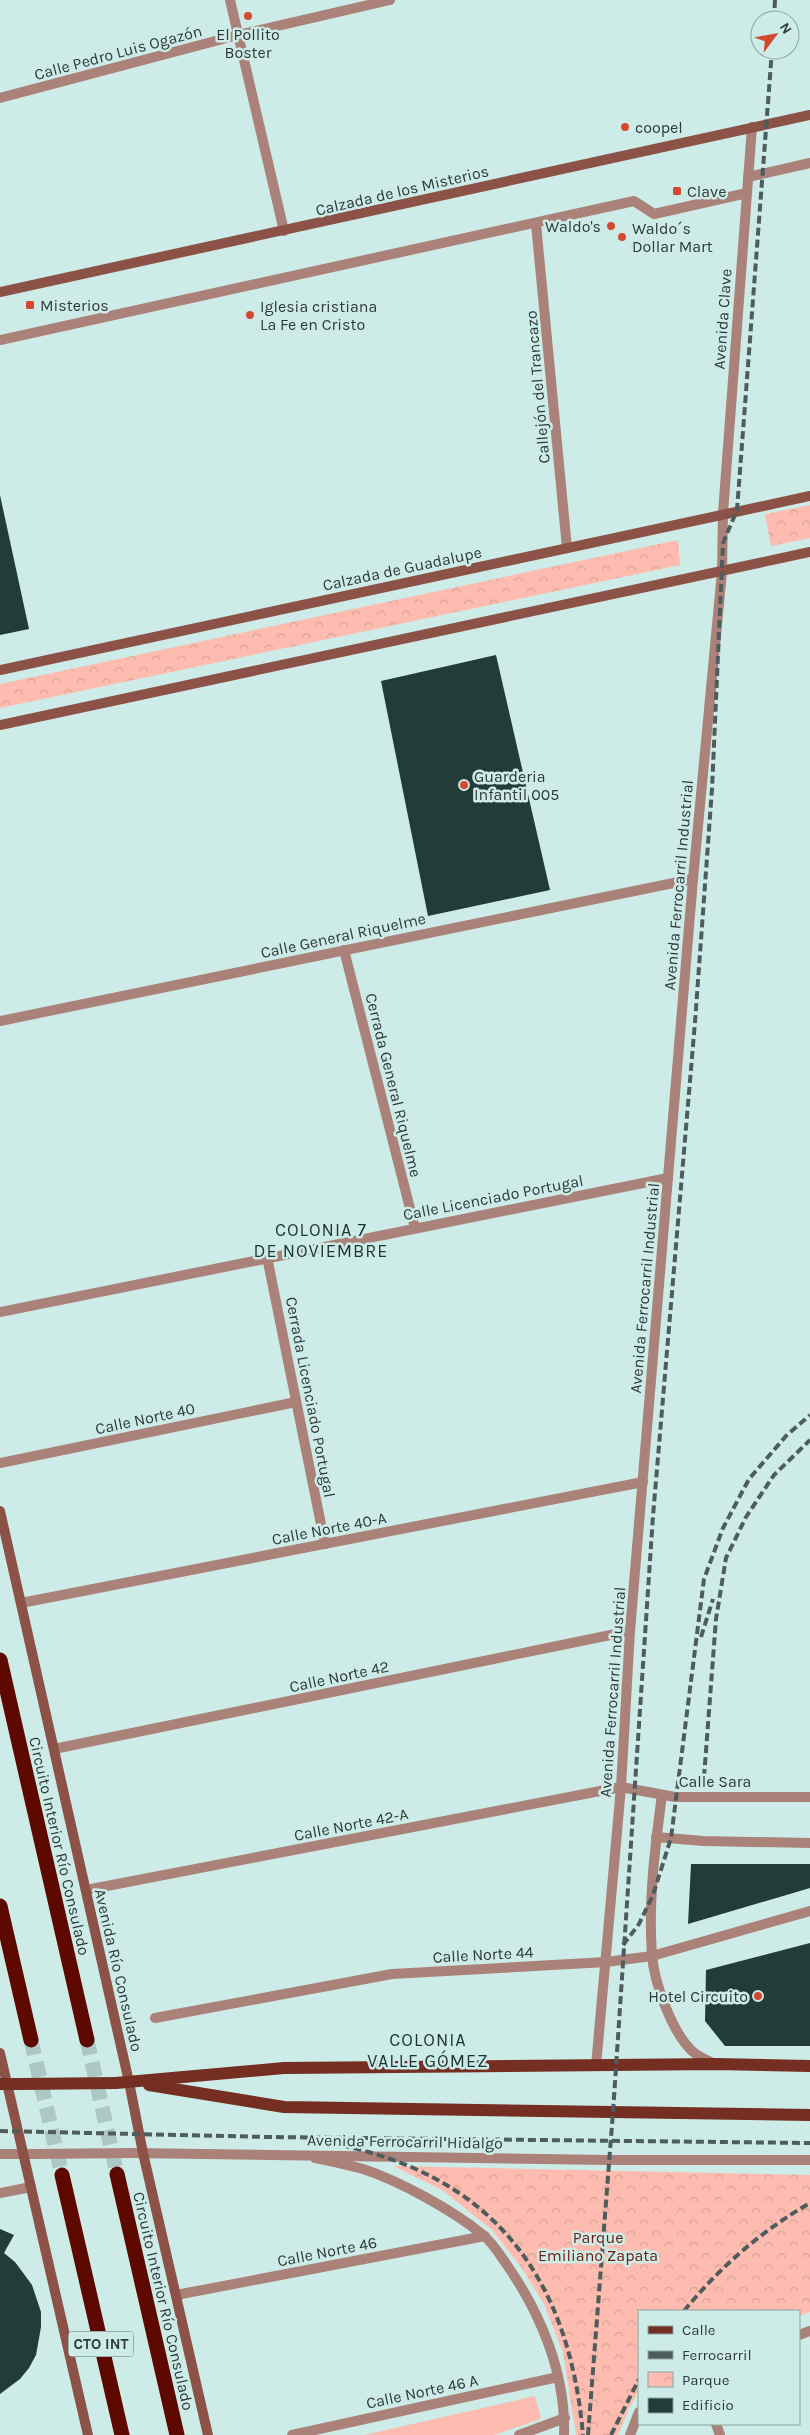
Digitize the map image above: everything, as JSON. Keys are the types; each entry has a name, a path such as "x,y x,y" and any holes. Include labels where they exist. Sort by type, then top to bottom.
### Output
{"highway":[{"name":"Circuito Interior Río Consulado","path":"0,1660 87,2040"},
{"path":"0,1906 31,2040"},
{"name":"Circuito Interior Río Consulado","path":"117,2174 177,2435"},
{"name":"CTO INT","path":"62,2175 122,2435"}],"main road":[{"name":"Calzada de los Misterios","path":"0,292 810,114"},
{"name":"Calzada de Guadalupe","path":"0,670 810,496"},
{"path":"0,725 810,552"},
{"name":"Avenida Río Consulado","path":"0,1512 129,2082 138,2153 176,2295 208,2435"},
{"name":"CTO INT","path":"0,2053 9,2084 23,2154 88,2435"},
{"name":"Avenida Ferrocarril Hidalgo","path":"9,2084 116,2083 284,2068 716,2064 810,2066"},
{"name":"Avenida Ferrocarril Hidalgo","path":"129,2082 284,2107 810,2115"}],"street":[{"path":"230,0 284,231"},
{"name":"Calle Pedro Luis Ogazón","path":"0,98 238,36 390,0"},
{"name":"Avenida Clave","path":"723,514 752,127"},
{"path":"748,177 810,164"},
{"path":"0,340 634,201 654,214 747,193"},
{"name":"Callejón del Trancazo","path":"536,224 567,548"},
{"name":"Avenida Ferrocarril Industrial","path":"596,2066 621,1787 630,1632 693,879 722,572 723,514"},
{"name":"Calle General Riquelme","path":"0,1021 693,879"},
{"name":"Cerrada General Riquelme","path":"344,950 415,1228"},
{"name":"Calle Licenciado Portugal","path":"0,1312 668,1178"},
{"name":"Cerrada Licenciado Portugal","path":"267,1257 325,1544"},
{"name":"Calle Norte 40","path":"0,1463 296,1402"},
{"name":"Calle Norte 40-A","path":"21,1603 643,1482"},
{"name":"Calle Norte 42","path":"54,1749 630,1632"},
{"name":"Calle Sara","path":"621,1787 662,1795 810,1797"},
{"name":"Calle Norte 42-A","path":"86,1890 621,1787"},
{"path":"662,1795 656,1837 652,1956 660,1993 678,2031 690,2049 716,2064"},
{"path":"656,1837 703,1841 810,1842"},
{"name":"Calle Norte 44","path":"155,2018 392,1974 606,1962 652,1956 810,1911"},
{"name":"Avenida Ferrocarril Hidalgo","path":"0,2154 138,2153 609,2160 810,2160"},
{"path":"310,2156 365,2170 413,2191 485,2236 501,2256 529,2299 550,2347 558,2376 565,2418 564,2435"},
{"path":"0,2193 31,2187"},
{"name":"Calle Norte 46","path":"176,2295 485,2236"},
{"name":"Calle Norte 46 A","path":"292,2435 558,2376"},
{"path":"630,2435 638,2415"},
{"path":"519,2435 565,2418"}],"green space":[{"path":"810,505 810,538 771,546 765,514"},
{"path":"678,540 680,565 0,708 0,684"},
{"name":"Parque Emiliano Zapata","path":"393,2166 810,2175 810,2312 800,2316 800,2310 638,2310 638,2393 629,2408 618,2435 576,2435 563,2352 544,2304 521,2267 492,2230 442,2190"},
{"path":"535,2396 541,2419 494,2435 364,2435"}],"building":[{"path":"0,495 29,629 0,635"},
{"name":"Guarderia Infantil 005","path":"496,655 550,890 428,916 381,681"},
{"path":"691,1864 810,1864 810,1888 688,1924"},
{"name":"Hotel Circuito","path":"810,1943 810,2046 725,2046 705,2021 706,1970"},
{"path":"0,2229 14,2235 4,2253 15,2262 32,2285 41,2312 41,2327 36,2355 29,2368 20,2379 0,2394"}],"tunnel":[{"path":"31,2040 62,2175"},
{"path":"87,2040 117,2174"}],"railway":[{"path":"774,10 775,0"},
{"path":"588,2435 613,2112 653,1516 695,1022 712,789 723,543 737,510 771,60"},
{"path":"623,1945 639,1924 653,1895 671,1838 704,1579 723,1528 749,1479 786,1436 810,1415"},
{"path":"704,1777 716,1619 726,1558 746,1517 774,1475 810,1440"},
{"path":"701,1637 713,1599"},
{"path":"0,2131 268,2137 810,2143"},
{"path":"330,2143 387,2158 435,2179 477,2206 512,2240 539,2280 560,2326 575,2378 583,2435"},
{"path":"685,2310 726,2265 742,2251 810,2203"},
{"path":"611,2435 638,2381"}],"place":[{"name":"El Pollito Boster","path":"248,16"},
{"name":"coopel","path":"625,127"},
{"name":"Clave","path":"677,191"},
{"name":"Waldo's","path":"611,226"},
{"name":"Waldo´s Dollar Mart","path":"622,237"},
{"name":"Misterios","path":"30,305"},
{"name":"Iglesia cristiana La Fe en Cristo","path":"250,315"},
{"name":"Guarderia Infantil 005","path":"464,785"},
{"name":"Hotel Circuito","path":"758,1996"}],"district":[{"name":"COLONIA 7 DE NOVIEMBRE","path":"321,1240"},
{"name":"COLONIA VALLE GÓMEZ","path":"428,2050"}]}
